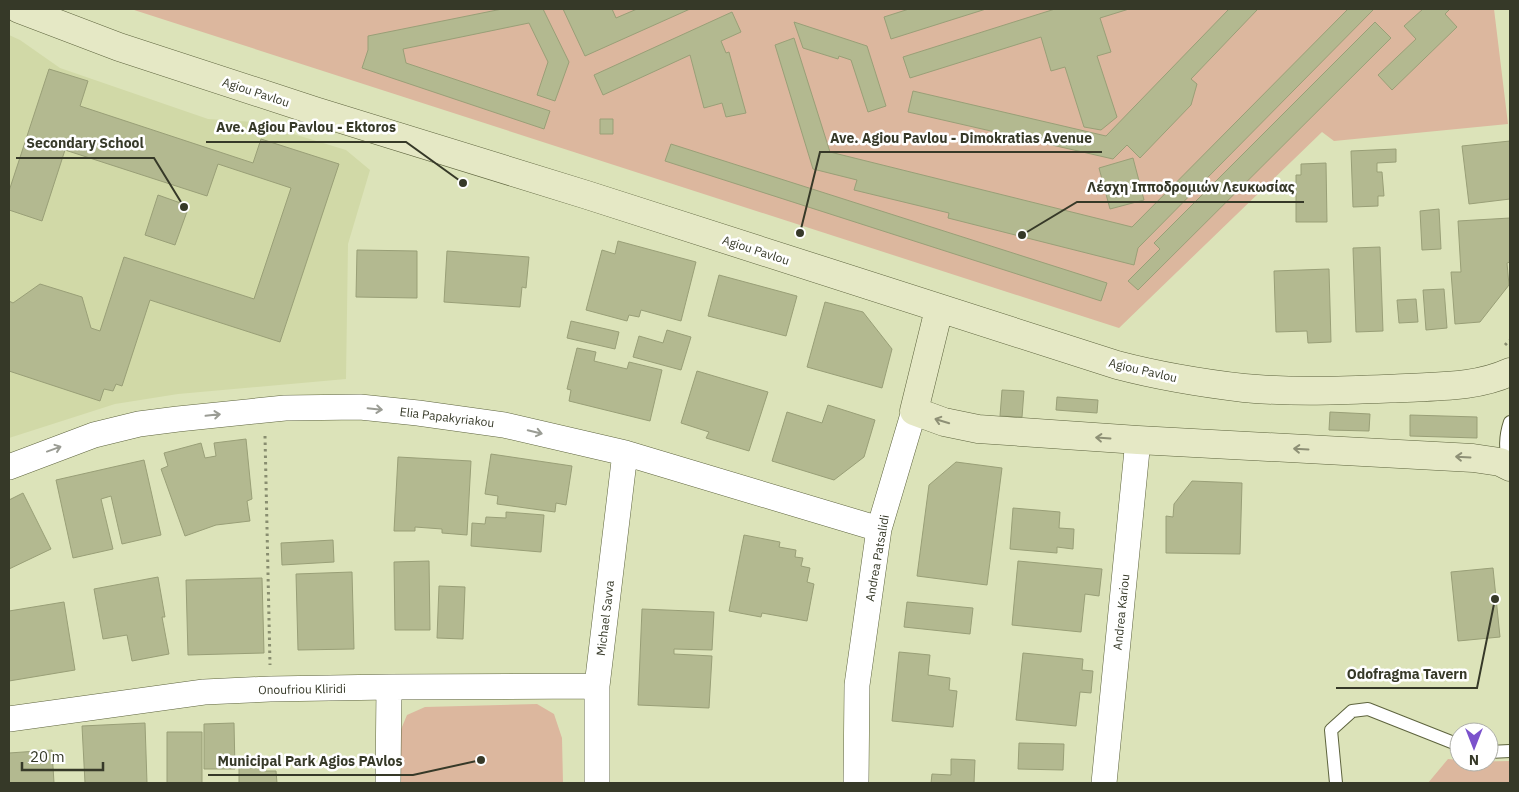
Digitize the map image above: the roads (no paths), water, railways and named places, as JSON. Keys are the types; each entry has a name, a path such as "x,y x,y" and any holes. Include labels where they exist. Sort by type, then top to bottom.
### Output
{"main road":[{"name":"Agiou Pavlou","path":"19,9 119,47 306,108 577,192 1117,365 1156,375 1244,388 1294,390 1389,389 1462,385 1484,381 1506,359"},
{"name":"Andrea Patsalidi","path":"914,411 939,309"},
{"path":"914,411 944,422 978,429 1138,440 1473,458 1500,462 1510,467"}],"street":[{"name":"Elia Papakyriakou","path":"9,466 94,436 139,424 264,410 360,407 438,415 504,425 625,453 879,529"},
{"name":"Andrea Patsalidi","path":"856,783 857,684 879,529 914,411"},
{"name":"Andrea Kariou","path":"1104,783 1138,440"},
{"name":"Michael Savva","path":"597,783 597,686 625,453"},
{"name":"Onoufriou Kliridi","path":"9,719 204,692 389,687 597,686"},
{"path":"388,783 389,687"}],"lane":[{"path":"1510,422 1506,435 1506,454 1510,467"},
{"path":"1336,783 1331,730 1352,711 1368,709 1449,742"}],"place":[{"name":"Ave. Agiou Pavlou - Ektoros","path":"463,183"},
{"name":"Secondary School","path":"184,207"},
{"name":"Ave. Agiou Pavlou - Dimokratias Avenue","path":"800,233"},
{"name":"Λέσχη Ιπποδρομιών Λευκωσίας","path":"1022,235"},
{"name":"Odofragma Tavern","path":"1495,599"},
{"name":"Municipal Park Agios PAvlos","path":"481,760"}]}
